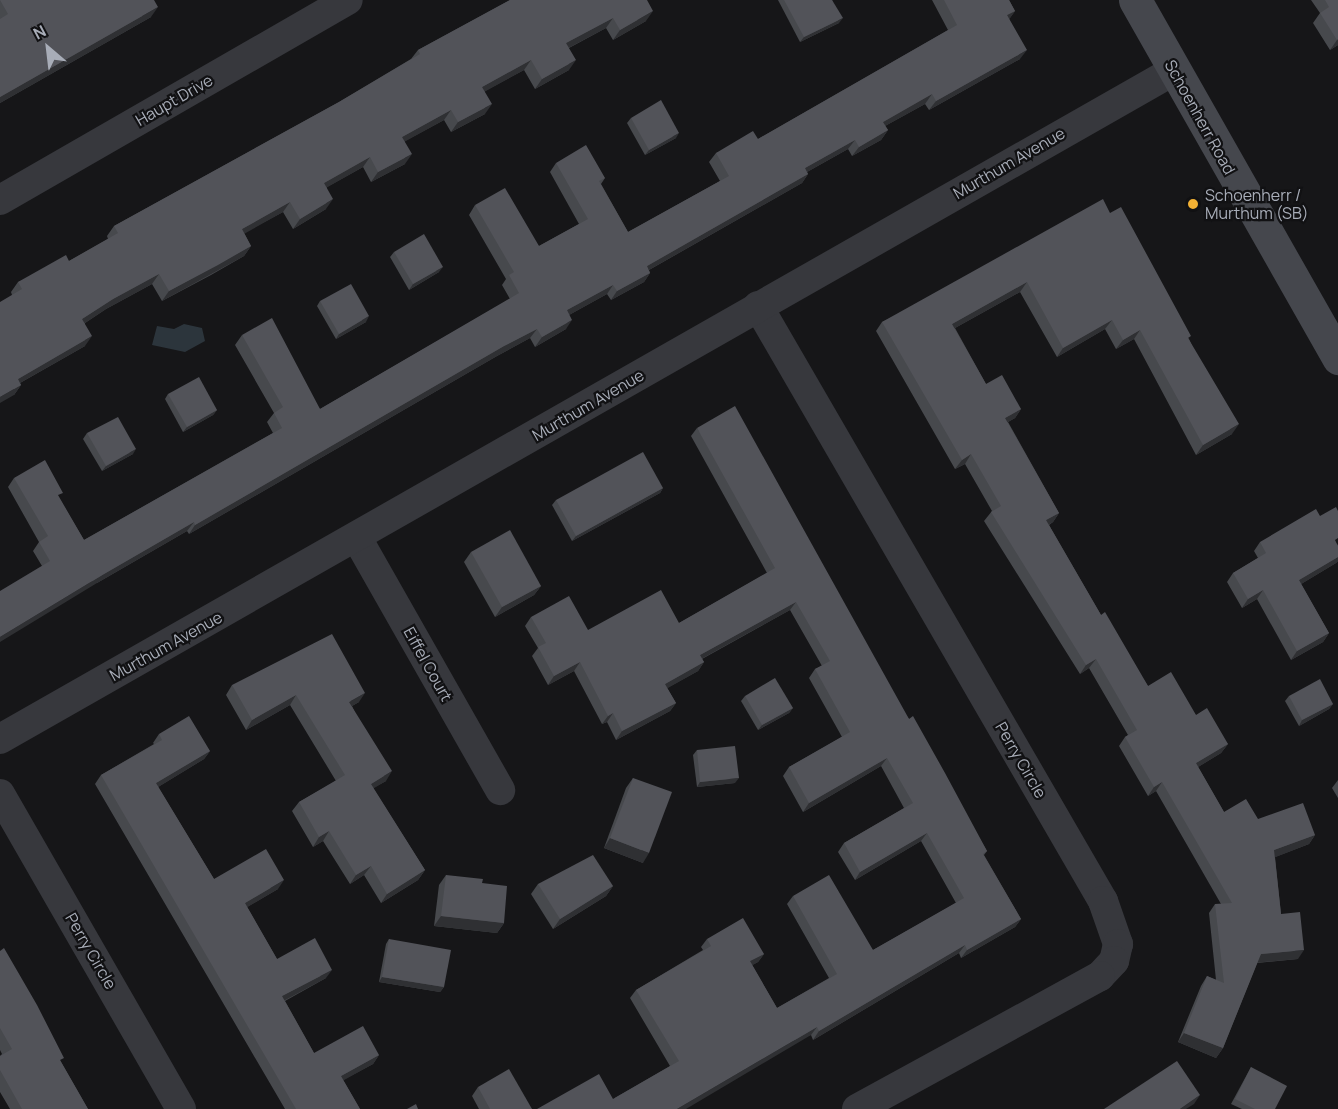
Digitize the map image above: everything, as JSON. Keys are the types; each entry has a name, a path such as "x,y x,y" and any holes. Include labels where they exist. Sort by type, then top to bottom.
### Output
{"main road":[{"name":"Schoenherr Road","path":"1136,0 1338,358"}],"street":[{"name":"Haupt Drive","path":"0,200 348,0"},
{"name":"Murthum Avenue","path":"0,739 357,538 758,306 1175,70"},
{"name":"Perry Circle","path":"758,306 1103,901 1118,944 1114,961 1100,976 857,1109"},
{"name":"Eiffel Court","path":"357,538 500,790"},
{"name":"Perry Circle","path":"0,794 181,1109"}],"shaded area":[{"path":"184,324 202,328 205,341 185,352 152,345 157,326 174,329"}],"building":[{"path":"0,0 154,0 158,7 0,97 0,19 8,14"},
{"path":"510,0 647,0 653,11 620,30 613,18 566,43 576,60 542,79 531,60 482,87 492,104 458,122 451,110 402,137 412,154 378,172 370,157 324,183 333,199 300,219 290,202 242,229 251,246 218,265 169,291 159,274 113,299 82,319 92,336 18,379 21,385 0,397 0,302 22,289 18,282 66,255 69,261 118,233 114,226 339,102 420,54 418,50"},
{"path":"784,0 832,0 843,18 804,37"},
{"path":"944,0 1009,0 1015,11 1007,15 1027,50 936,101 932,94 883,122 888,130 859,147 855,140 805,168 808,174 647,266 650,273 617,291 613,285 567,310 572,320 542,337 537,329 504,346 195,525 194,522 0,637 0,591 50,561 39,542 48,536 14,478 45,460 63,493 58,495 84,540 282,428 274,413 283,407 242,335 272,318 320,409 519,293 509,275 514,272 475,205 505,188 539,246 588,219 556,163 586,145 605,178 599,181 628,232 729,176 716,153 753,131 758,139 957,25"},
{"path":"1325,0 1338,0 1337,40 1320,13 1329,7"},
{"path":"661,100 679,133 649,150 631,118"},
{"path":"1103,199 1110,213 1121,207 1191,336 1188,338 1239,424 1203,445 1140,330 1123,340 1112,320 1063,348 1027,282 952,324 986,384 1002,375 1021,409 1005,418 1059,513 1046,520 1101,615 1105,612 1148,686 1171,672 1196,715 1207,708 1228,744 1196,763 1224,812 1246,799 1258,819 1303,803 1315,835 1274,850 1281,914 1300,912 1304,950 1261,954 1223,1048 1184,1033 1207,976 1224,983 1215,904 1232,903 1162,782 1154,787 1125,737 1137,730 1096,659 1086,665 991,512 1001,506 971,454 962,460 882,322"},
{"path":"424,234 443,267 413,284 394,252"},
{"path":"351,284 369,316 339,334 320,301"},
{"path":"199,377 217,410 187,427 168,394"},
{"path":"735,406 909,719 913,716 945,773 987,851 983,854 1021,919 967,950 965,945 819,1031 817,1027 677,1109 537,1109 599,1074 613,1099 679,1061 636,990 711,946 707,939 743,918 764,954 750,961 777,1008 837,974 793,896 829,875 873,950 964,898 927,833 860,872 844,843 913,803 887,758 809,803 789,767 850,732 815,669 830,661 796,602 700,655 704,662 665,684 676,703 622,731 613,713 608,716 580,662 554,676 538,647 546,643 531,617 569,596 588,630 661,590 679,623 775,568 697,428"},
{"path":"118,417 136,449 106,466 87,433"},
{"path":"643,452 663,488 576,536 556,500"},
{"path":"1336,507 1338,538 1335,540 1338,546 1338,557 1299,580 1329,633 1297,651 1263,590 1248,599 1233,573 1266,553 1260,542 1316,509 1320,516"},
{"path":"510,530 541,586 502,607 471,552"},
{"path":"332,634 365,693 349,702 392,771 371,784 425,870 387,894 371,866 356,875 329,831 319,837 299,802 345,775 296,695 252,720 232,685"},
{"path":"775,678 793,708 762,725 745,696"},
{"path":"1320,679 1333,704 1302,720 1289,696"},
{"path":"189,716 210,751 156,783 214,879 266,849 284,880 245,903 277,959 315,938 332,970 282,996 314,1053 363,1026 379,1055 341,1076 360,1109 296,1109 101,775 162,740 159,734"},
{"path":"735,746 739,778 700,782 697,750"},
{"path":"633,778 672,792 649,853 610,838"},
{"path":"593,855 613,886 560,919 538,884"},
{"path":"446,875 483,879 482,883 507,886 504,923 441,916"},
{"path":"389,939 451,950 444,987 382,977"},
{"path":"4,948 37,1005 64,1058 60,1060 88,1109 22,1109 0,1070 0,1056 12,1049 0,1028 0,951"},
{"path":"1177,1061 1200,1095 1180,1109 1104,1109"},
{"path":"1251,1067 1287,1086 1275,1109 1255,1109 1235,1099"},
{"path":"509,1069 532,1109 490,1109 478,1087"},
{"path":"416,1104 418,1109 407,1109"}],"place":[{"name":"Schoenherr / Murthum (SB)","path":"1193,204"}]}
